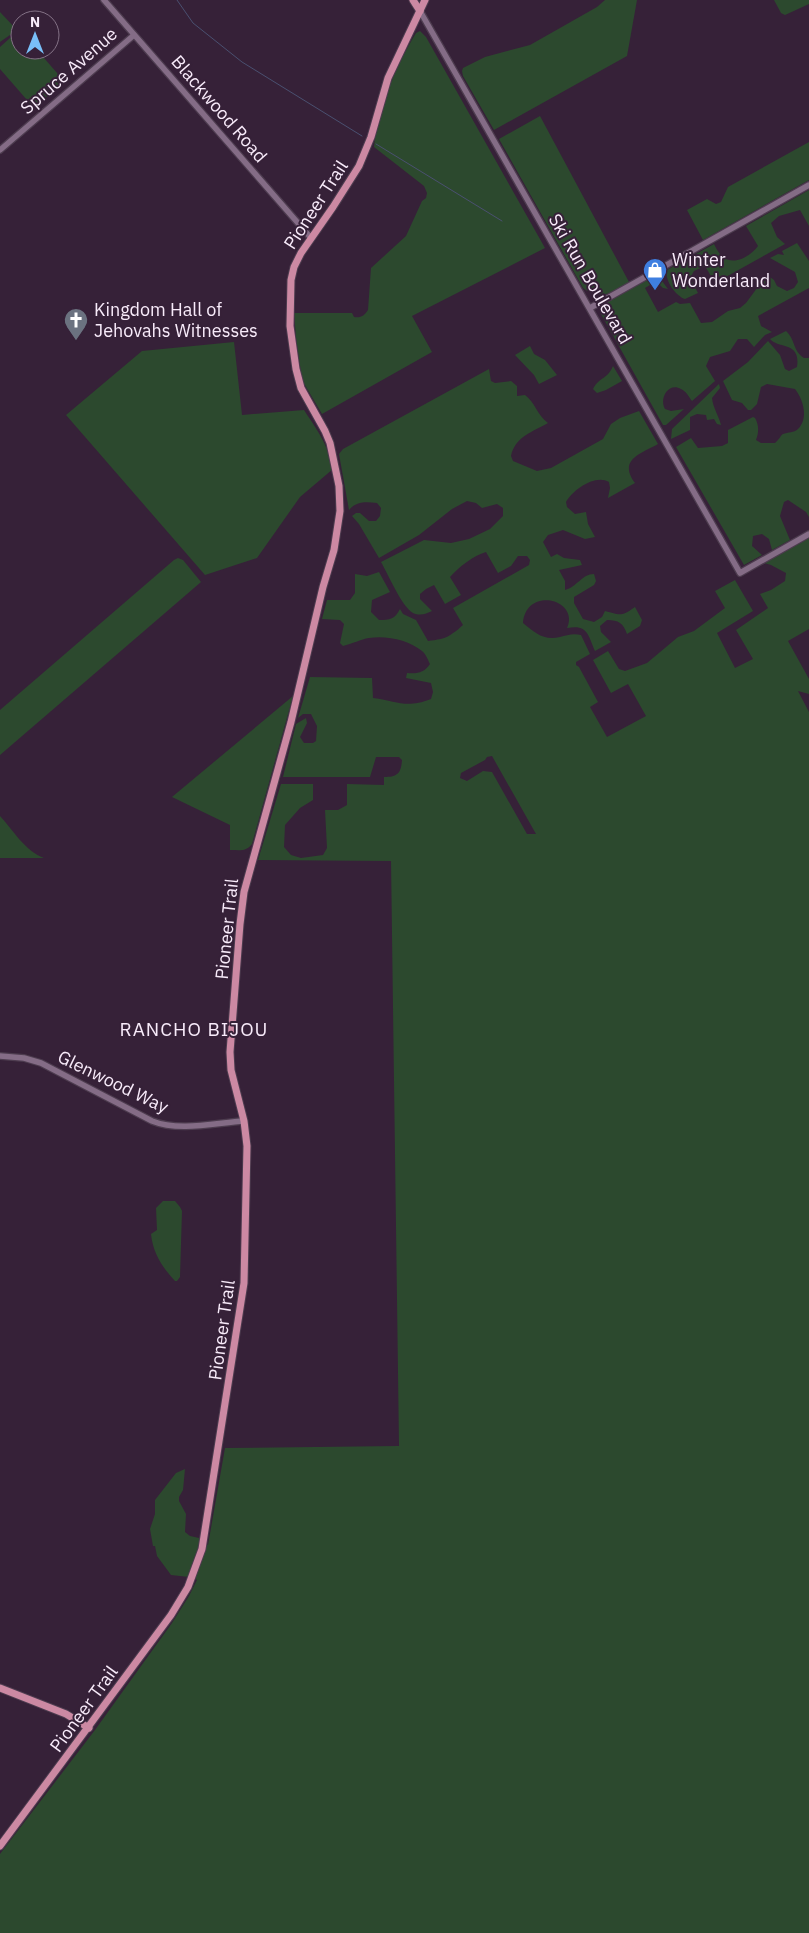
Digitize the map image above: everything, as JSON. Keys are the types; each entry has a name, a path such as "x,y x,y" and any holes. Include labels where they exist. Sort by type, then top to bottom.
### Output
{"main road":[{"name":"Ski Run Boulevard","path":"413,0 420,11"},
{"name":"Pioneer Trail","path":"0,1846 177,1607 197,1566 202,1549 244,1283 248,1153 244,1121 233,1078 230,1052 242,905 249,870 291,722 323,587 334,550 339,519 339,486 333,451 325,431 301,388 296,369 290,336 289,306 292,273 311,238 334,207 359,166 368,144 388,78 425,0"},
{"path":"0,1688 60,1712 89,1728"}],"street":[{"name":"Blackwood Road","path":"104,0 311,238"},
{"name":"Ski Run Boulevard","path":"420,11 740,573 809,534"},
{"name":"Spruce Avenue","path":"0,150 134,35"},
{"path":"590,308 809,185"},
{"name":"Glenwood Way","path":"0,1056 24,1058 40,1063 152,1121 164,1125 244,1121"}],"green space":[{"path":"605,0 637,0 627,56 494,130 463,76 463,68 485,57 530,45 597,7"},
{"path":"774,0 809,0 809,4 785,15 781,13"},
{"path":"0,12 10,23 10,35 0,42"},
{"path":"420,31 426,37 545,248 412,316 432,352 322,414 302,380 294,313 352,313 354,317 364,315 368,310 371,268 406,236 422,201 426,198 427,193 424,186 374,147 379,117 389,88 416,33"},
{"path":"10,38 10,60 46,60 64,81 34,108 0,69 0,47"},
{"path":"540,116 629,282 612,292 601,295 583,288 499,139"},
{"path":"809,142 809,180 703,240 687,210 707,199 716,204 721,202 728,187"},
{"path":"809,190 809,226 800,210 779,216 771,223 777,237 785,244 715,283 705,266 694,271 690,278 698,293 685,299 678,295 667,278 667,270 714,244 720,254 727,260 742,259 758,246 746,226"},
{"path":"797,243 809,261 809,288 758,316 761,326 772,332 765,335 754,347 747,339 738,339 730,351 710,357 706,366 715,381 692,401 681,389 676,387 669,390 664,396 663,405 665,409 671,411 684,409 666,425 663,425 601,314 602,305 651,278 659,277 668,289 655,282 645,288 658,312 676,302 680,304 690,303 701,323 712,322 728,311 740,308 760,284 770,277 777,286 787,291 794,288 798,282 795,272 770,258 778,254 784,255 782,251"},
{"path":"786,331 800,355 804,358 809,358 809,517 806,512 788,500 784,502 780,516 790,540 772,550 769,539 762,534 753,536 752,546 762,555 744,565 676,447 691,438 698,448 722,446 728,443 728,430 753,417 758,426 756,440 761,443 775,443 783,434 798,429 803,420 804,409 795,389 767,384 761,387 757,404 751,410 748,410 742,403 732,400 723,381 748,362 768,341 780,355 785,369 789,371 797,367 796,353 792,349 770,339"},
{"path":"234,342 242,415 304,410 325,444 333,469 300,497 257,558 205,575 66,415 142,351"},
{"path":"530,346 534,354 545,360 557,375 539,384 534,375 515,355"},
{"path":"613,366 622,381 597,393 593,389"},
{"path":"489,369 491,381 495,383 511,381 517,386 517,396 525,395 548,423 530,432 520,440 513,449 511,456 513,461 537,471 551,468 603,439 611,424 620,418 639,411 658,444 638,455 630,463 630,475 635,483 608,498 609,482 597,480 585,484 569,497 566,502 567,507 575,514 586,512 588,524 595,537 585,539 563,530 548,535 543,542 551,557 557,554 564,558 580,560 582,565 559,570 565,581 565,590 586,576 594,574 596,581 594,585 574,597 574,603 583,619 594,622 602,617 605,611 620,614 635,607 642,620 640,626 627,634 620,623 607,620 600,626 601,632 611,642 595,651 589,636 583,629 567,628 569,618 566,610 560,604 542,601 533,604 526,611 523,623 544,637 554,638 570,634 581,635 590,654 576,662 576,665 579,667 598,702 590,707 607,737 646,716 628,684 611,693 593,660 608,651 619,669 625,671 647,663 678,637 694,631 725,608 715,591 735,580 753,611 717,633 735,668 753,659 736,630 768,608 760,594 771,590 785,581 786,573 764,563 809,538 809,629 788,641 809,679 809,694 798,691 809,712 809,1933 0,1933 0,1854 95,1730 172,1623 197,1580 192,1575 189,1577 171,1575 157,1556 155,1546 153,1546 150,1529 155,1514 155,1500 176,1473 185,1469 183,1490 179,1501 186,1514 185,1532 190,1536 199,1538 208,1545 225,1448 399,1446 391,861 258,860 281,784 313,784 313,800 300,808 285,825 284,847 291,855 301,858 323,855 327,848 325,810 338,810 347,805 347,784 384,785 384,777 398,774 401,769 402,760 399,757 376,757 370,777 283,777 296,724 306,718 307,723 300,737 304,743 316,741 317,726 311,714 303,714 298,718 310,677 372,678 373,698 408,704 431,699 433,692 431,683 406,678 407,673 420,672 430,664 427,657 417,647 397,639 383,637 366,639 343,646 340,643 344,624 340,620 322,619 327,600 350,600 355,593 355,574 367,576 379,572 390,592 372,600 371,612 379,620 386,620 394,617 400,609 403,614 416,620 428,641 438,640 450,635 463,625 453,608 529,565 530,560 527,556 518,556 511,566 498,573 486,552 476,556 450,577 461,595 445,604 434,585 420,594 420,599 432,611 423,614 413,613 404,604 381,562 424,540 451,543 469,539 490,529 503,516 503,508 497,504 482,508 476,503 467,501 452,509 419,535 379,558 359,524 352,516 360,513 369,521 376,521 380,516 381,508 377,503 365,502 355,505 349,510 339,454 343,449","holes":["492,756 536,834 527,834 492,772 483,771 467,781 460,778 461,773 485,760 487,757"]},
{"path":"719,384 720,388 712,398 721,425 717,424 714,419 707,420 706,415 697,414 690,417 690,430 671,439 672,429"},
{"path":"178,558 183,560 201,582 0,755 0,710"},
{"path":"293,696 252,844 245,849 230,850 230,825 172,797"},
{"path":"0,816 25,845 44,858 0,858"},
{"path":"163,1201 175,1201 182,1211 180,1277 177,1281 162,1265 152,1241 151,1234 157,1230 156,1208"}],"waterway":[{"path":"177,0 193,23 242,62 362,136"},
{"path":"376,144 502,221"}],"place":[{"name":"Winter Wonderland","path":"655,291"},
{"name":"Kingdom Hall of Jehovahs Witnesses","path":"76,341"}],"district":[{"name":"RANCHO BIJOU","path":"194,1029"}]}
